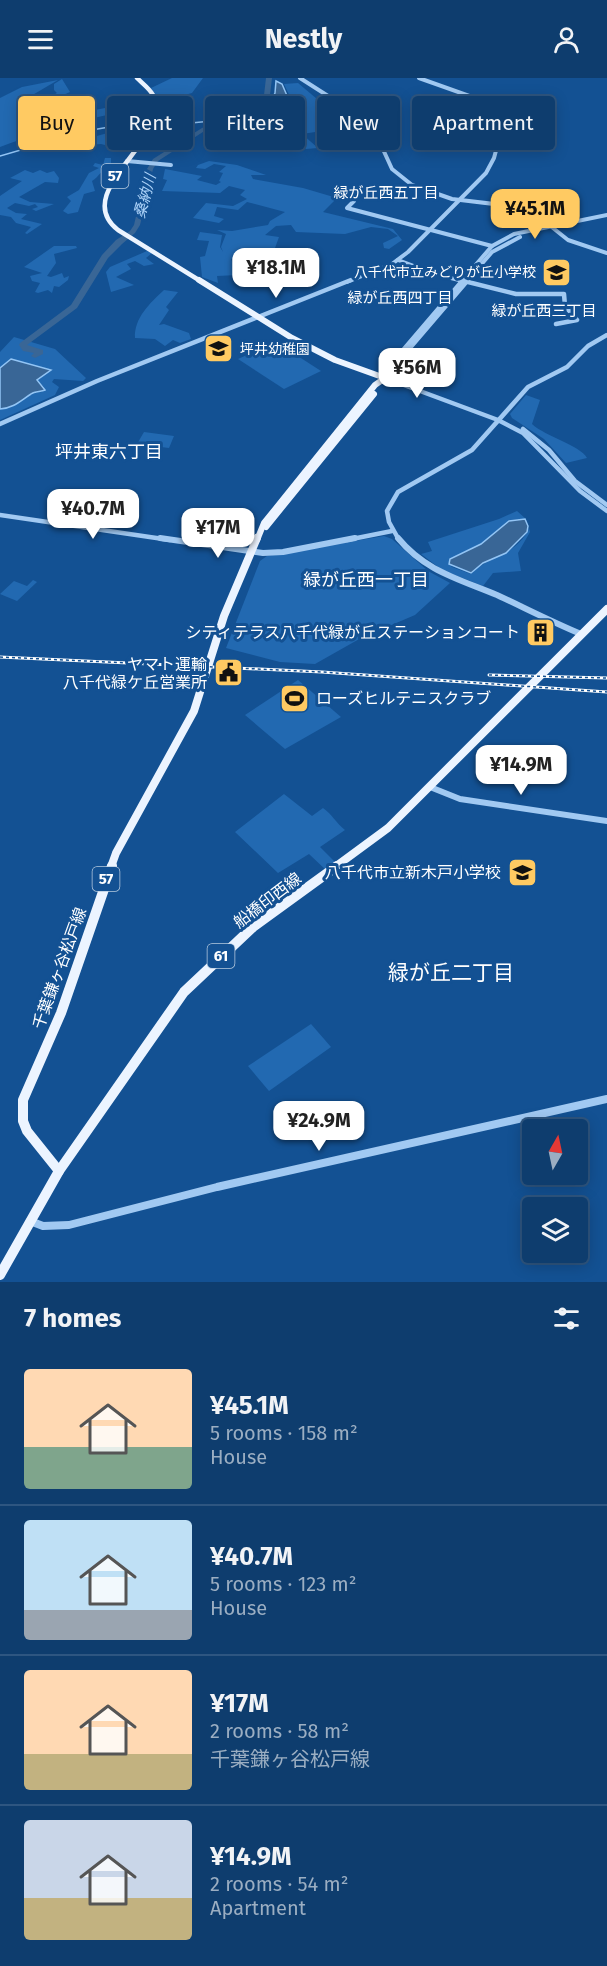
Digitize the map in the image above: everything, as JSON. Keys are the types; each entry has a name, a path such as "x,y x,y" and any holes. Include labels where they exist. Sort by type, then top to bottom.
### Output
{"main road":[{"name":"57","path":"137,78 146,86 155,104 154,120 147,136 107,190 108,217 114,226 259,318 329,357 385,378"},
{"name":"千葉鎌ヶ谷松戸線","path":"59,1171 27,1131 22,1111 27,1087 61,1013 116,853 194,711 224,616 264,523 288,490 375,385 385,378"},
{"name":"船橋印西線","path":"59,1171 184,992 253,927 369,844 430,787 607,609"},
{"path":"0,1275 59,1171"}],"street":[{"path":"300,78 364,119 376,134 390,166 402,178 424,190 460,200 521,206 533,211 574,244 607,253"},
{"path":"419,78 470,96"},
{"path":"0,424 97,381 375,272 398,260 489,169 495,150"},
{"path":"127,161 171,165"},
{"path":"354,201 347,208 492,246"},
{"path":"385,378 492,246 514,234 607,217"},
{"path":"464,281 502,244 552,227"},
{"path":"398,260 464,281 522,294 564,294 565,306 578,318 570,323 556,324"},
{"path":"581,634 436,571 392,531 386,516 387,506 397,493 462,458 528,387 567,367 588,346 607,335"},
{"path":"385,378 399,380 499,419 540,441 575,481 607,506"},
{"path":"499,419 536,444 568,480 607,511"},
{"path":"0,515 251,552 282,552 392,531"},
{"path":"430,787 453,798 607,821"},
{"path":"30,1221 43,1226 69,1225 217,1187 363,1156 607,1099"}],"shaded area":[{"path":"172,78 203,78 192,93 181,96 155,96 151,88"},
{"path":"62,79 70,92 61,96 52,96 57,93 54,90 54,84"},
{"path":"58,80 31,96 18,96 18,140 0,147 0,98 22,87"},
{"path":"276,81 282,84 287,96 273,96"},
{"path":"298,83 317,99 315,121 317,132 305,134 305,96 290,96 284,84"},
{"path":"107,108 107,115 95,118 95,110"},
{"path":"107,133 107,146 95,144 95,136"},
{"path":"305,137 317,147 305,148"},
{"path":"105,158 111,158 111,163 92,181 95,191 84,194 78,212 68,214 63,211 71,201 67,197 79,190 89,173 99,168 93,166 95,163 103,165"},
{"path":"209,161 237,165 266,175 251,175 253,179 303,188 337,198 323,212 393,229 402,240 389,249 384,248 383,243 398,236 388,229 371,227 345,234 296,232 291,225 276,226 265,235 279,237 275,248 231,259 238,275 217,276 218,283 202,277 200,257 205,256 209,241 197,240 200,232 222,235 220,247 223,252 221,247 226,234 217,230 232,231 268,225 270,221 285,212 247,202 238,210 217,207 214,216 224,219 219,223 193,218 206,203 233,206 247,199 240,195 245,190 229,186 220,193 162,191 167,180 163,179 165,169 202,176 197,180 216,185 221,182 219,181 223,173 219,172 226,166 214,164 205,169 196,168"},
{"path":"25,170 33,173 40,170 47,173 54,171 59,178 58,183 45,182 19,197 30,202 54,204 36,211 32,209 38,207 35,204 29,206 15,203 7,208 16,213 27,214 21,219 42,224 27,234 25,233 31,227 16,223 11,217 0,215 0,196 22,181 10,178"},
{"path":"54,246 76,246 77,248 54,254 56,263 47,276 62,273 64,278 69,276 68,280 59,287 54,286 52,293 48,290 35,292 40,283 32,281 30,276 42,273 24,267"},
{"path":"147,251 152,253 146,258 154,264 144,266 135,261 127,264 131,269 116,277 134,285 111,292 106,272 110,267"},
{"path":"164,290 178,292 166,307 169,310 159,325 164,324 189,333 191,339 180,343 173,340 165,346 155,339 135,338 140,317"},
{"path":"14,337 55,349 86,378 83,381 54,379 52,382 59,387 55,395 0,420 0,409 42,392 44,387 37,380 46,373 8,363 0,368 0,352"},
{"path":"276,342 321,371 284,389 238,359"},
{"path":"11,359 51,370 37,380 45,390 33,393 13,406 0,409 0,368"},
{"path":"526,395 540,400 532,424 577,449 587,458 566,463 544,439 512,418 510,414"},
{"path":"144,432 174,436 169,448 137,444"},
{"path":"517,511 526,519 509,520 481,544 448,563 452,567 471,574 518,544 529,528 530,532 518,553 521,571 493,573 483,586 442,570 421,554 432,551 428,542"},
{"path":"525,519 528,526 527,532 506,553 483,563 471,573 449,564 450,559 481,544 509,521"},
{"path":"384,536 392,539 428,571 450,583 415,615 361,638 315,664 280,662 226,648 260,561 267,556"},
{"path":"33,580 37,582 17,601 0,594 14,581 27,586"},
{"name":"ローズヒルテニスクラブ","path":"298,680 341,717 285,749 245,715"},
{"path":"284,794 312,816 323,808 345,830 320,847 337,864 327,871 309,854 278,873 235,832"},
{"path":"311,1024 331,1047 269,1091 248,1066"}],"waterway":[{"name":"桑納川","path":"35,356 40,352 26,349 23,345 74,306 105,257 119,242 133,232 137,225 150,169 155,160 204,129 262,102 267,95 269,78"},
{"path":"193,123 205,122"},
{"path":"0,156 86,131 107,127"}],"railway":[{"path":"0,657 322,672 607,692"},
{"path":"489,675 607,678"}],"place":[{"name":"八千代市立みどりが丘小学校","path":"557,272"},
{"name":"坪井幼稚園","path":"219,349"},
{"name":"シティテラス八千代緑が丘ステーションコート","path":"541,632"},
{"name":"ヤマト運輸 八千代緑ケ丘営業所","path":"228,673"},
{"name":"ローズヒルテニスクラブ","path":"295,698"},
{"name":"八千代市立新木戸小学校","path":"522,872"}],"district":[{"name":"緑が丘西五丁目","path":"386,193"},
{"name":"緑が丘西四丁目","path":"400,298"},
{"name":"緑が丘西三丁目","path":"544,311"},
{"name":"坪井東六丁目","path":"109,452"},
{"name":"緑が丘西一丁目","path":"366,580"},
{"name":"緑が丘二丁目","path":"451,973"}]}
